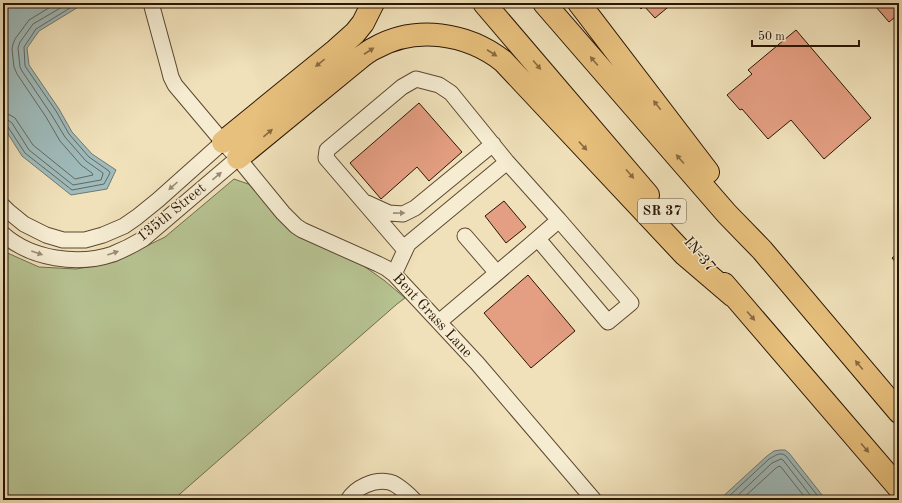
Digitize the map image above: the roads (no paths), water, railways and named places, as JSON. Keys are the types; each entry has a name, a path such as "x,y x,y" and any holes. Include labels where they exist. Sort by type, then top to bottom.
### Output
{"highway":[{"path":"223,142 355,33 366,18 373,3"},
{"name":"IN-37","path":"484,3 733,296 899,488"},
{"name":"SR 37","path":"544,3 727,214 762,250 899,412"},
{"path":"579,3 739,213 762,250"},
{"path":"238,158 355,62 375,48 397,39 421,34 441,35 467,41 486,49 503,61 685,255 733,296"}],"street":[{"name":"Bent Grass Lane","path":"151,3 171,77 175,85 283,213 296,226 310,234 378,264 394,274 477,363 594,500"},
{"path":"406,250 326,158 327,150 402,87 416,79 439,85 451,93 507,162 631,303 608,322 538,239"},
{"name":"135th Street","path":"3,206 24,224 46,235 63,240 85,240 124,226 137,217 223,142"},
{"path":"362,201 389,213 404,214 415,208 492,144"},
{"name":"135th Street","path":"3,234 11,241 52,258 75,260 95,258 112,254 130,247 143,239 238,158"},
{"path":"394,274 408,244 507,162"},
{"path":"438,322 497,274 559,220"},
{"path":"465,236 497,274"},
{"path":"348,500 359,488 379,481 390,482 414,500"}],"water":[{"path":"3,3 82,3 80,6 39,31 27,48 29,65 59,109 72,132 92,154 116,170 107,189 71,195 22,156 3,126"},
{"path":"785,450 789,453 826,500 719,500 767,456 774,451"}]}
